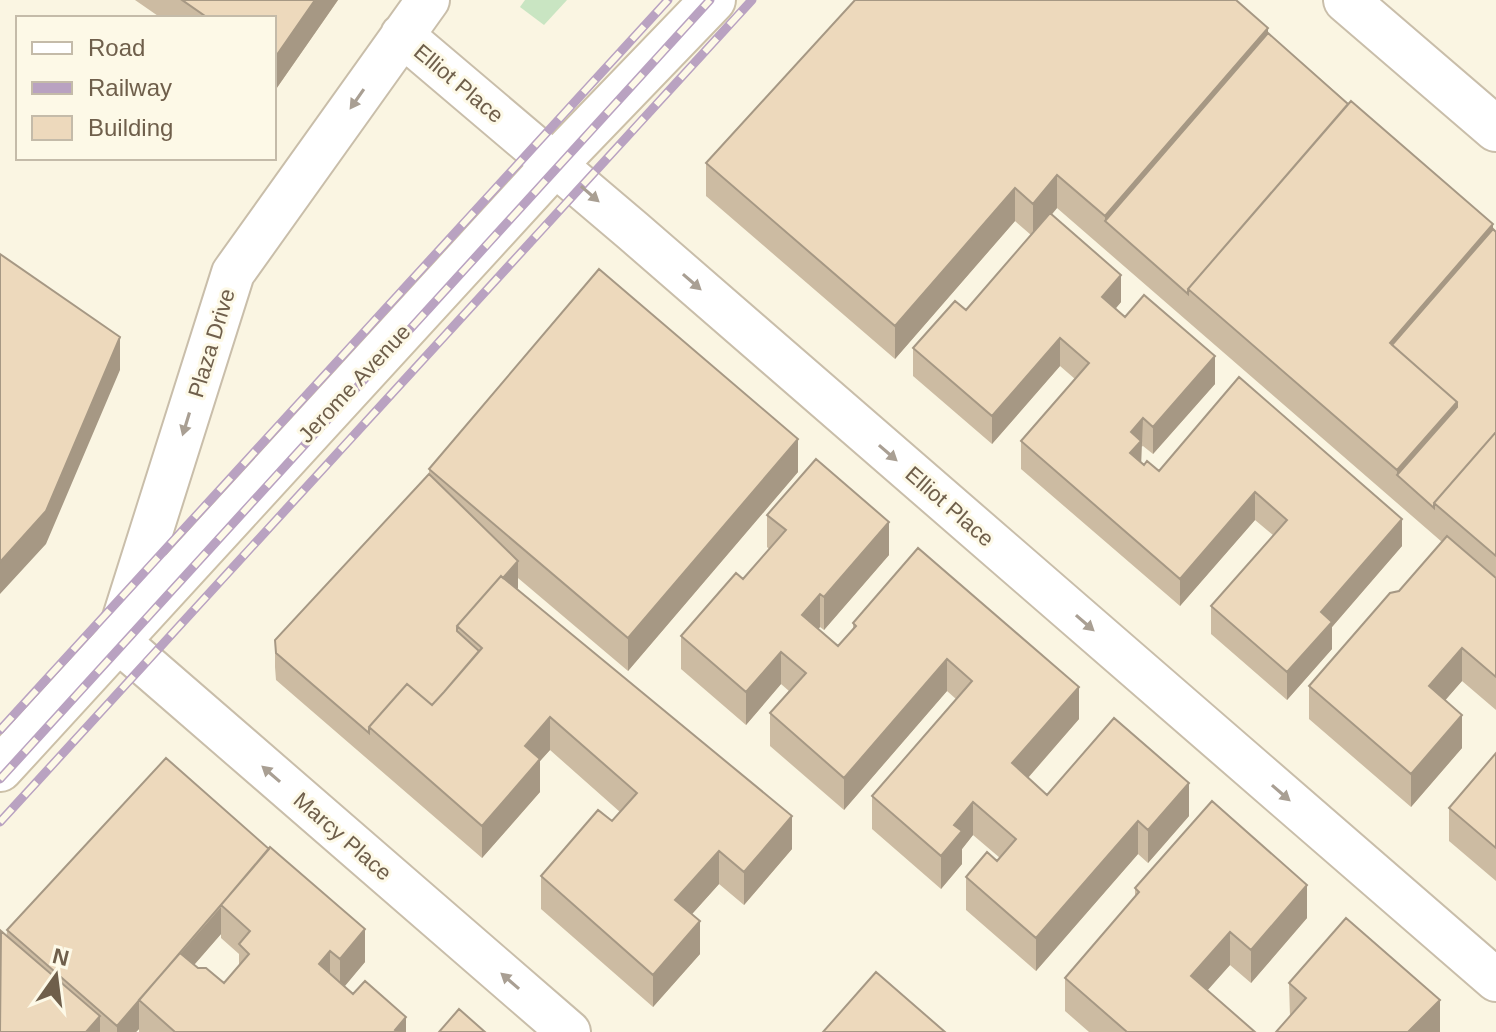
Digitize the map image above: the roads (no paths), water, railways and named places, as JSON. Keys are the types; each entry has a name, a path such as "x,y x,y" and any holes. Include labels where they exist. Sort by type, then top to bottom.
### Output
{"main road":[{"name":"Jerome Avenue","path":"0,769 555,164 713,0"},
{"path":"1346,0 1496,129"}],"street":[{"name":"Plaza Drive","path":"117,640 233,273 428,0"},
{"name":"Elliot Place","path":"402,35 1496,980"},
{"name":"Marcy Place","path":"117,640 569,1032"}],"railway":[{"path":"0,730 668,0"},
{"path":"0,779 710,0"},
{"path":"0,822 752,0"}]}
